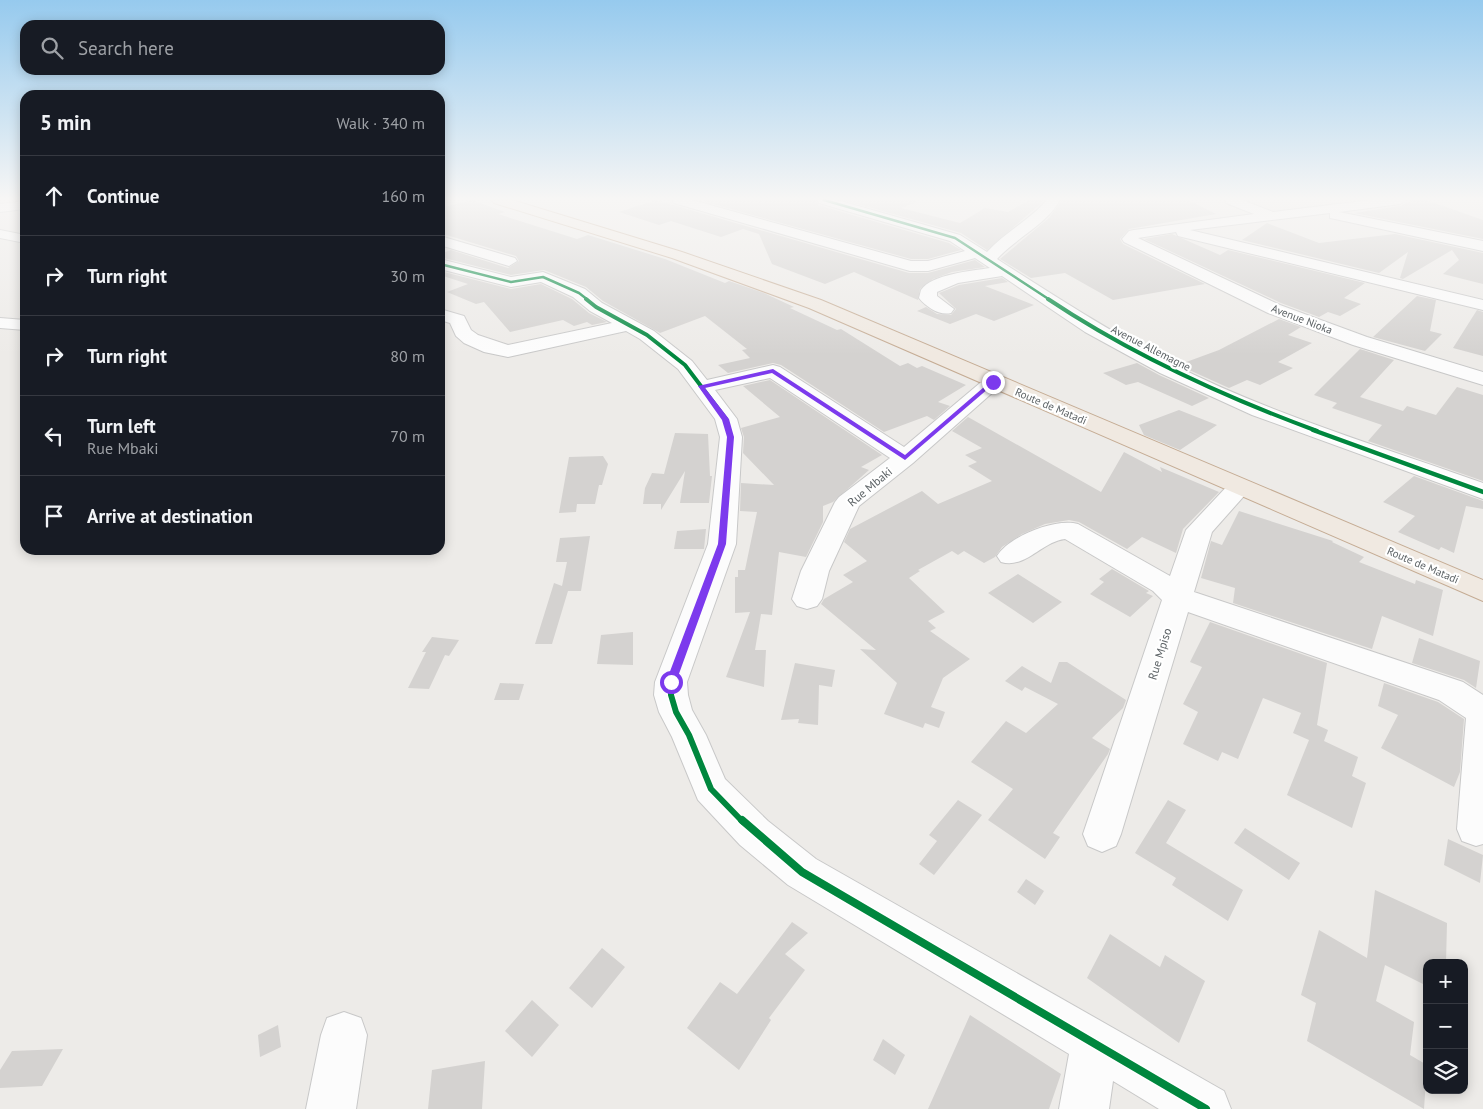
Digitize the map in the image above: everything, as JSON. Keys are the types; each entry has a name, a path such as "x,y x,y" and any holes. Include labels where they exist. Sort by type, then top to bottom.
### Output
{"highway":[{"name":"Route de Matadi","path":"666,252 815,304 1483,591"}],"street":[{"path":"477,252 509,262"},
{"path":"860,252 910,266 988,262"},
{"name":"Avenue Allemagne","path":"974,252 1092,328 1167,370 1260,410 1483,492"},
{"path":"945,309 928,298 929,290 938,284 988,262 996,252"},
{"name":"Avenue Nioka","path":"1155,252 1274,309 1360,341 1483,379"},
{"path":"1260,252 1483,306"},
{"path":"445,265 511,282 543,277 579,293 596,307 647,336 685,365 726,419 731,437 722,544 671,682 671,694 676,712 711,789 754,833 802,872 1206,1109"},
{"path":"445,315 458,320 463,333 470,338 493,350 508,351 628,325"},
{"path":"0,323 20,325"},
{"path":"701,386 773,371 905,458"},
{"name":"Rue Mbaki","path":"807,599 815,571 848,502 905,458 993,382"},
{"name":"Rue Mpiso","path":"1102,834 1165,642 1176,597 1199,530 1240,487"},
{"path":"1011,556 1048,533 1069,530 1163,584 1172,590 1176,597 1452,691 1483,712 1476,829"},
{"path":"332,1109 344,1035"},
{"path":"1084,1109 1094,1043"}],"building":[{"path":"445,252 457,252 508,268 519,261 516,256 502,252 642,252 725,283 729,281 764,293 794,307 790,308 837,330 841,329 900,366 908,363 917,368 922,366 966,385 938,402 950,406 934,420 927,416 884,432 781,365 773,363 728,373 718,365 750,358 742,350 747,349 705,316 660,333 603,301 586,287 544,270 511,275 445,258"},
{"path":"767,252 835,252 909,273 928,273 975,260 985,267 952,272 933,279 920,289 918,300 854,272 825,284 772,264"},
{"path":"885,252 955,252 928,259 911,259"},
{"path":"1009,252 1139,252 1205,284 1113,300 1065,273 1031,278 1000,259"},
{"path":"1171,252 1213,252 1220,255 1225,252 1235,252 1365,283 1344,298 1361,304 1340,316 1328,312 1319,317 1281,303"},
{"path":"1291,252 1449,252 1403,279 1400,278 1408,252 1379,273"},
{"path":"1453,252 1483,253 1483,284 1443,274 1459,260"},
{"path":"445,272 511,289 541,284 572,299 589,313 607,322 592,325 587,322 574,326 563,320 510,332 484,302 476,304 447,292 468,284 445,277"},
{"path":"1002,278 1008,282 985,286 1034,305 994,321 976,314 950,324 917,311 926,307 937,314 951,315 956,309 939,293 959,285"},
{"path":"1417,296 1436,300 1430,331 1442,334 1425,351 1373,337"},
{"path":"1477,310 1483,312 1483,356 1453,348"},
{"path":"1279,319 1301,327 1288,335 1312,343 1278,362 1293,368 1260,385 1247,380 1229,388 1178,365 1219,350"},
{"path":"1360,349 1394,360 1360,397 1403,411 1407,406 1436,415 1457,387 1483,395 1483,481 1368,441 1382,425 1332,408 1337,403 1314,395"},
{"path":"1137,363 1209,398 1192,406 1138,382 1126,385 1103,373"},
{"path":"770,380 882,455 861,467 869,470 833,502 823,506 823,522 806,557 779,552 772,615 761,614 755,650 766,650 764,687 726,677 750,612 735,613 735,577 738,577 738,570 745,570 757,512 740,511 741,483 774,485 743,453 744,437 741,428 780,417 743,386"},
{"path":"1179,410 1217,425 1180,450 1144,435 1139,425"},
{"path":"968,417 1101,492 1124,452 1162,472 1160,467 1219,492 1183,529 1176,553 1142,537 1127,549 1079,522 1069,520 1045,524 1022,534 1002,547 995,557 984,563 964,551 958,555 952,551 918,570 920,571 909,578 945,612 928,621 936,628 930,631 970,659 943,678 931,707 945,712 939,728 925,723 923,728 884,714 897,683 860,649 876,650 821,604 824,599 853,582 843,575 867,561 844,542 850,529 922,491 938,504 992,481 968,466 977,462 965,455 982,448 952,431"},
{"path":"675,433 708,434 710,476 712,476 709,503 680,503 685,471 661,510 661,504 643,504 645,488 652,473 664,474"},
{"path":"603,456 608,464 602,485 599,485 595,504 577,504 576,512 559,513 569,457"},
{"path":"1414,476 1483,501 1483,509 1466,506 1454,553 1441,547 1439,550 1398,532 1415,516 1383,502"},
{"path":"1239,511 1333,541 1364,557 1359,562 1415,584 1416,580 1443,590 1433,636 1382,616 1372,649 1233,603 1235,588 1201,578 1211,541 1222,545"},
{"path":"706,529 704,549 674,549 677,531"},
{"path":"590,536 581,591 568,591 552,644 535,644 554,583 562,586 567,562 556,562 560,538"},
{"path":"1112,569 1149,591 1146,593 1153,596 1130,617 1090,594 1104,582 1099,579"},
{"path":"1018,574 1062,602 1033,623 988,593"},
{"path":"1210,622 1327,663 1317,725 1328,730 1324,741 1358,757 1352,776 1366,783 1352,828 1287,795 1309,740 1293,733 1301,713 1263,698 1238,759 1222,752 1218,761 1183,744 1198,712 1183,704 1202,667 1190,662"},
{"path":"633,632 633,665 597,664 601,635"},
{"path":"432,637 459,640 449,656 445,655 429,689 408,688 426,652 422,652"},
{"path":"1419,638 1480,661 1476,688 1464,680 1412,663"},
{"path":"1059,662 1067,662 1126,700 1123,708 1092,738 1110,749 1053,833 1060,837 1045,859 988,820 1013,789 971,762 1006,721 1026,733 1058,704 1025,687 1022,691 1005,681 1022,666 1051,683"},
{"path":"795,663 835,670 832,687 819,685 818,725 798,723 799,719 781,720"},
{"path":"500,683 524,684 519,700 494,700"},
{"path":"1384,683 1438,702 1464,719 1460,772 1454,787 1381,748 1398,715 1378,706"},
{"path":"958,800 982,815 934,875 919,864 937,841 929,835"},
{"path":"1168,800 1186,810 1166,843 1243,890 1228,921 1172,885 1176,878 1135,853"},
{"path":"1245,828 1300,863 1289,880 1234,843"},
{"path":"1448,839 1483,855 1480,883 1444,865"},
{"path":"1026,879 1044,891 1035,905 1017,892"},
{"path":"1375,890 1447,923 1446,959 1423,959 1423,984 1385,965 1376,1001 1414,1022 1410,1055 1423,1063 1424,1109 1307,1041 1316,1003 1301,995 1319,930 1367,958"},
{"path":"792,922 808,933 785,954 805,970 769,1018 771,1020 739,1070 687,1028 720,982 737,994"},
{"path":"1110,934 1160,967 1165,955 1205,981 1179,1043 1087,978"},
{"path":"602,948 625,967 592,1008 569,988"},
{"path":"532,1000 559,1025 532,1057 505,1031"},
{"path":"970,1015 1061,1074 1049,1109 928,1109"},
{"path":"278,1025 281,1047 260,1057 258,1035"},
{"path":"883,1039 905,1055 895,1075 873,1060"},
{"path":"63,1049 42,1086 0,1088 0,1070 12,1051"},
{"path":"485,1061 482,1109 428,1109 432,1070"}],"cycle path":[{"path":"976,252 1092,328 1167,369 1260,410 1483,492"},
{"path":"445,265 511,282 543,277 579,293 596,307 647,335 685,365 726,419 731,437 722,544 671,682 671,695 676,712 689,735 711,789 754,833 802,872 1206,1109"}],"route":[{"path":"671,682 722,544 729,476 731,437 726,419 701,386 773,371 905,458 993,382"}]}
